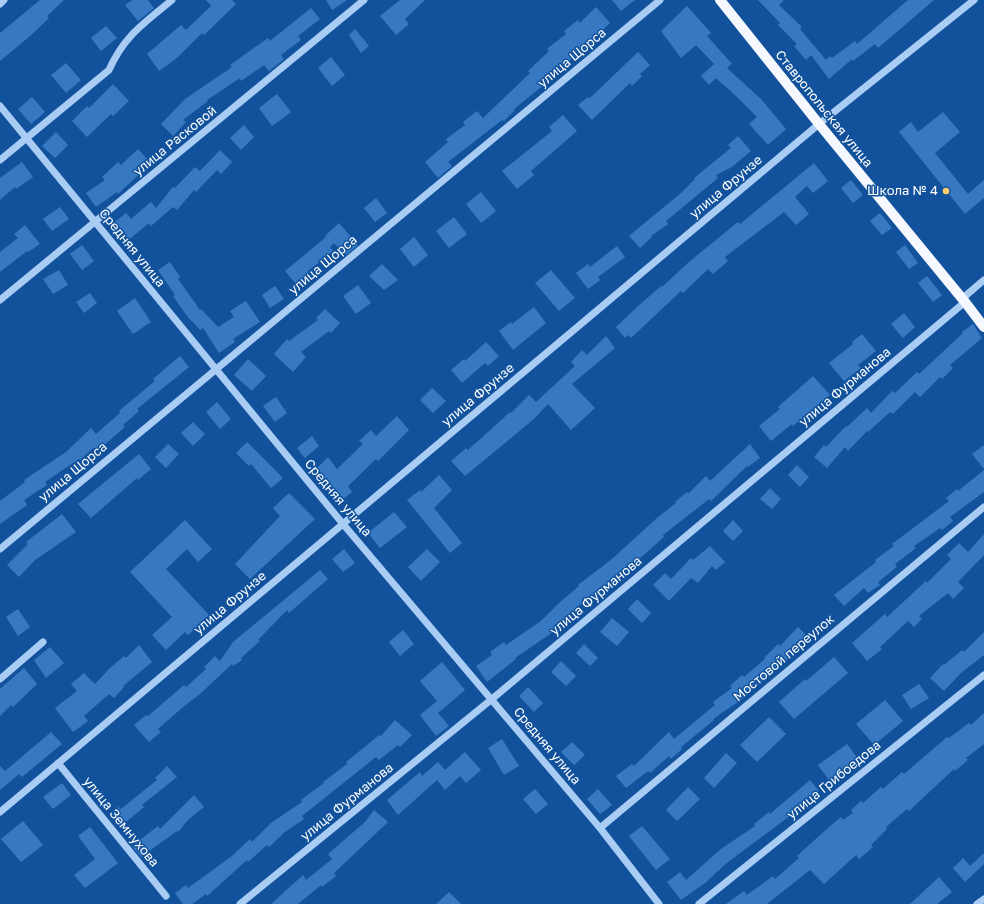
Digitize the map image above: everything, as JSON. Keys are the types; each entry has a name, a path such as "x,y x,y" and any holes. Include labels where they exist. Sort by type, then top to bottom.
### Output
{"main road":[{"name":"Ставропольская улица","path":"720,0 819,124 964,300 984,327"}],"street":[{"path":"0,4 4,0"},
{"path":"0,160 109,70 118,51 134,31 172,0"},
{"name":"улица Расковой","path":"0,300 364,0"},
{"name":"улица Щорса","path":"0,549 660,0"},
{"name":"улица Фрунзе","path":"0,812 819,124 974,0"},
{"name":"Средняя улица","path":"0,106 26,140 95,221 343,524 600,828 659,904"},
{"name":"улица Фурманова","path":"240,904 492,699 964,300 984,280"},
{"name":"Мостовой переулок","path":"600,828 984,507"},
{"path":"0,679 43,642"},
{"name":"улица Грибоедова","path":"699,904 984,675"},
{"name":"улица Земнухова","path":"58,763 166,896"},
{"path":"977,904 984,899"}],"building":[{"path":"40,0 64,0 47,16 49,18 0,61 0,33"},
{"path":"132,0 148,0 154,8 138,21 125,5"},
{"path":"206,0 232,0 236,4 204,35 202,33 177,58 159,71 147,54 181,25 186,30 211,6"},
{"path":"326,0 347,0 332,10"},
{"path":"400,0 425,0 405,19 409,24 396,35 380,16"},
{"path":"612,0 635,0 621,11"},
{"path":"758,0 784,0 779,5 802,27 800,29 826,60 830,56 832,58 855,41 857,44 908,0 934,0 878,48 875,44 853,61 852,59 829,79 811,55 806,60 794,46 797,44 778,25 780,23"},
{"path":"687,6 711,33 707,36 732,64 727,68 761,99 786,129 768,145 749,124 757,117 716,78 709,85 701,76 714,64 696,45 681,58 661,31"},
{"path":"596,7 610,23 592,40 593,42 553,74 555,76 514,109 515,110 504,121 502,120 448,162 452,166 438,178 425,162 448,142 446,139 465,125 463,122 477,111 483,118 530,73 528,71 549,51 547,49 566,34 564,31 578,20 580,23"},
{"path":"311,8 320,19 298,36 301,40 281,55 284,59 269,71 264,65 241,81 240,78 207,100 208,101 183,120 186,122 173,136 161,124 185,99 232,67 230,65 268,38 270,41"},
{"path":"106,26 117,38 101,51 91,38"},
{"path":"355,29 369,46 361,53 349,35"},
{"path":"638,52 650,65 640,74 642,76 632,86 630,83 592,120 578,105 588,97 590,98"},
{"path":"331,57 345,75 332,86 318,68"},
{"path":"66,63 81,80 66,93 51,75"},
{"path":"113,84 129,101 113,116 111,114 87,137 72,121 87,106 89,108"},
{"path":"277,94 291,112 272,126 259,108"},
{"path":"32,97 45,112 31,124 18,109"},
{"path":"943,112 960,132 935,153 968,194 984,180 984,198 965,214 899,132 911,122 918,132"},
{"path":"563,115 577,131 531,171 534,175 517,189 502,171 552,131 549,127"},
{"path":"244,125 254,137 241,150 230,138"},
{"path":"56,132 68,145 55,158 42,146"},
{"path":"738,136 751,151 732,167 716,175 718,178 666,221 668,224 651,236 652,237 640,248 629,236 681,193 695,179 694,178 731,148 728,145"},
{"path":"138,149 151,163 118,194 117,192 96,207 86,193 105,180 102,177 118,162 121,165"},
{"path":"220,150 232,162 221,174 217,170 196,192 194,190 177,210 173,207 151,226 149,223 126,242 111,225 126,213 131,219 151,202 156,208 173,187 175,188 195,167 200,171"},
{"path":"22,162 33,177 16,189 15,187 0,200 0,178"},
{"path":"814,163 828,181 813,193 807,186 795,197 809,214 796,225 784,212 725,257 728,261 713,274 708,269 683,293 681,291 631,338 628,335 625,338 616,327 637,307 661,286 662,287 690,261 738,222 740,224"},
{"path":"851,180 863,195 853,203 841,188"},
{"path":"481,192 496,211 481,223 466,204"},
{"path":"376,198 387,213 375,222 364,208"},
{"path":"60,207 69,219 52,231 43,219"},
{"path":"880,213 892,228 882,235 870,221"},
{"path":"454,217 467,234 449,248 436,231"},
{"path":"339,223 358,245 346,255 334,243 330,247 333,251 308,271 309,273 296,284 285,271 326,237 325,236"},
{"path":"25,225 40,244 28,252 27,251 0,272 0,252 18,238 14,234"},
{"path":"414,237 428,255 414,267 400,249"},
{"path":"82,245 94,261 82,270 70,254"},
{"path":"905,245 918,263 909,269 896,252"},
{"path":"617,246 625,257 598,277 600,280 588,289 576,273 588,264 590,267"},
{"path":"170,262 180,277 178,279 200,310 201,309 218,327 234,317 230,311 246,301 260,322 233,339 235,342 219,353 203,328 200,330 187,316 158,270"},
{"path":"382,264 398,280 384,290 369,276"},
{"path":"59,270 68,285 53,294 43,279"},
{"path":"551,270 575,298 559,311 535,283"},
{"path":"927,276 942,295 933,302 918,283"},
{"path":"358,285 371,303 356,314 343,296"},
{"path":"275,286 284,299 270,308 262,295"},
{"path":"90,293 97,303 84,313 76,302"},
{"path":"135,298 151,322 133,334 117,311"},
{"path":"534,307 546,323 513,350 499,331 511,322 512,324"},
{"path":"325,309 340,323 331,333 329,331 301,352 306,357 293,372 274,354 287,339 289,341 318,320 316,318"},
{"path":"904,313 915,327 903,338 891,324"},
{"path":"973,324 982,338 950,365 953,368 942,379 940,377 920,397 915,392 893,414 890,412 868,432 867,431 848,451 845,447 827,468 814,457 824,445 826,447 846,426 847,427 867,408 871,413 892,391 895,393 917,372 919,374 963,333 962,332"},
{"path":"862,334 876,351 858,365 861,368 844,381 829,363 853,344 852,342"},
{"path":"606,336 615,348 572,384 595,408 571,430 548,404 534,419 465,476 451,461 466,448 468,450 510,412 511,413 529,395 536,402 575,366 571,362 582,350 587,355"},
{"path":"486,342 499,356 488,366 485,363 462,383 451,370 464,359 465,361"},
{"path":"180,356 189,367 137,409 139,411 123,425 125,427 96,452 93,448 80,460 79,459 45,482 47,485 24,500 27,505 0,524 0,501 25,482 24,480 66,452 91,428 96,434 120,413 119,411 155,381 153,379"},
{"path":"248,359 266,376 252,391 234,375"},
{"path":"813,376 830,395 793,426 792,424 771,441 759,426 780,409 778,407"},
{"path":"432,388 446,401 433,413 420,400"},
{"path":"276,397 287,413 275,422 263,406"},
{"path":"217,402 231,419 220,429 206,412"},
{"path":"397,416 409,430 378,461 376,459 348,486 352,492 338,503 315,470 328,457 337,469 363,444 359,441 371,430 376,436"},
{"path":"193,422 205,434 193,446 181,433"},
{"path":"312,436 319,446 305,458 297,448"},
{"path":"247,442 283,478 271,488 251,464 249,466 236,453"},
{"path":"168,444 179,454 166,468 155,457"},
{"path":"750,444 760,458 748,467 747,466 711,501 709,499 663,535 664,537 630,567 577,607 579,608 559,624 553,632 515,658 516,659 487,682 476,666 492,655 490,652 504,642 506,645 541,621 579,586 578,585 612,559 658,517 676,503 675,502 687,492 688,494 706,476 710,481"},
{"path":"984,445 984,469 972,454"},
{"path":"139,454 151,469 138,480 137,478 91,518 78,504"},
{"path":"797,465 809,477 800,487 788,475"},
{"path":"984,470 984,492 950,517 953,521 942,530 940,528 914,546 916,548 895,564 897,567 878,582 880,585 868,593 864,588 844,606 834,595 876,562 875,560 894,546 892,544 949,501 946,498 957,489 958,491"},
{"path":"439,475 452,490 434,508 462,543 450,553 407,500 420,490 421,492"},
{"path":"770,488 781,499 772,509 760,499"},
{"path":"289,493 315,519 250,579 235,564 280,516 273,508"},
{"path":"394,512 407,527 380,548 368,533"},
{"path":"62,514 76,532 35,560 19,577 7,565 28,544 26,542"},
{"path":"185,520 212,549 198,562 187,549 166,569 209,615 188,635 185,632 166,650 152,635 172,617 130,572"},
{"path":"733,520 743,531 733,541 723,531"},
{"path":"984,534 984,555 958,582 964,588 953,599 948,593 919,616 922,619 914,627 908,621 880,647 882,649 867,661 852,643 885,614 887,617 926,581 927,583 951,559 947,555 959,543 968,552"},
{"path":"710,546 725,562 716,570 712,566 698,583 691,578 669,601 653,585 665,573 671,579 691,558 693,560"},
{"path":"344,549 355,563 343,572 332,559"},
{"path":"427,549 440,562 421,581 408,567"},
{"path":"320,570 328,579 289,613 287,610 258,640 260,641 241,658 242,660 233,666 232,664 200,694 158,729 161,732 149,742 134,725 146,715 148,716 184,685 186,687 206,669 204,667 215,656 220,661 233,642"},
{"path":"637,599 651,613 642,623 628,609"},
{"path":"18,609 30,627 18,636 6,617"},
{"path":"612,618 629,632 617,646 600,632"},
{"path":"798,627 806,635 788,654 790,657 742,699 713,719 714,720 681,747 682,749 671,759 669,756 650,773 648,771 626,788 616,776 632,764 634,766 669,732 674,739 715,705 713,702 732,688 730,686 742,675 744,677 765,659 764,658 778,644 780,646"},
{"path":"403,630 414,644 400,656 389,642"},
{"path":"984,632 984,655 961,673 944,691 930,678 943,664 944,665 962,650 964,652"},
{"path":"584,644 598,658 590,666 576,653"},
{"path":"139,645 152,662 123,686 124,687 114,698 109,694 84,716 88,721 73,732 55,708 77,691 71,684 84,673 95,684 109,669 124,656 126,658"},
{"path":"50,647 64,663 46,678 34,660"},
{"path":"834,657 848,673 794,719 779,702 805,679 806,681"},
{"path":"561,661 576,676 566,686 551,672"},
{"path":"442,662 465,690 438,713 449,726 436,736 420,715 437,701 420,681"},
{"path":"24,668 37,684 13,707 11,705 0,716 0,689"},
{"path":"919,684 929,698 911,709 902,695"},
{"path":"528,687 543,703 534,712 519,696"},
{"path":"885,700 903,721 874,745 856,724"},
{"path":"984,713 984,744 966,758 968,760 955,771 954,769 909,811 907,809 886,827 887,829 871,845 873,847 859,859 856,855 824,884 810,870 767,904 726,904 744,891 747,895 773,876 775,879 799,858 797,856 830,826 841,817 843,820 853,813 851,810 861,801 863,803 881,787 883,789 902,772 904,774 947,737 949,738 969,723 971,725"},
{"path":"769,717 786,734 757,762 740,745"},
{"path":"395,720 412,735 400,747 398,745 379,760 376,757 302,816 304,819 285,832 269,847 267,845 248,862 247,860 207,896 206,894 192,904 183,904 175,893 186,885 188,888 232,856 250,839 252,842 271,823 302,802 301,800 347,764 346,762 379,735 381,736"},
{"path":"51,732 62,744 22,777 19,774 0,790 0,766 5,771"},
{"path":"502,739 519,766 504,775 488,748"},
{"path":"572,742 585,755 574,765 561,752"},
{"path":"847,744 858,759 829,780 818,765"},
{"path":"465,752 481,770 466,783 460,776 445,790 437,780 398,815 387,800 420,772 422,776 438,762 445,770"},
{"path":"726,753 737,763 714,788 704,778"},
{"path":"167,766 177,777 142,805 144,807 120,827 110,813 119,807 121,809 157,780 155,778"},
{"path":"810,780 819,791 791,815 728,862 705,883 681,900 667,882 680,872 686,880 721,849 755,826 754,824 769,812 770,814"},
{"path":"62,783 71,795 53,809 43,797"},
{"path":"688,787 700,799 677,821 666,810"},
{"path":"535,789 548,804 536,814 523,799"},
{"path":"598,789 612,805 600,814 587,799"},
{"path":"194,795 204,807 188,820 178,832 177,831 141,857 132,846 158,826 160,829"},
{"path":"374,810 388,822 334,873 336,876 322,887 321,885 298,904 271,904 303,875 306,880 332,859 328,854 365,822"},
{"path":"23,821 43,845 21,862 1,839"},
{"path":"642,826 670,859 656,870 629,836"},
{"path":"90,827 118,863 85,888 74,875 95,859 78,836"},
{"path":"984,853 984,864 965,882 953,868 963,858 970,866"},
{"path":"939,877 952,892 937,904 910,904"},
{"path":"449,892 461,904 436,904"}],"place":[{"name":"Школа № 4","path":"946,191"}]}
